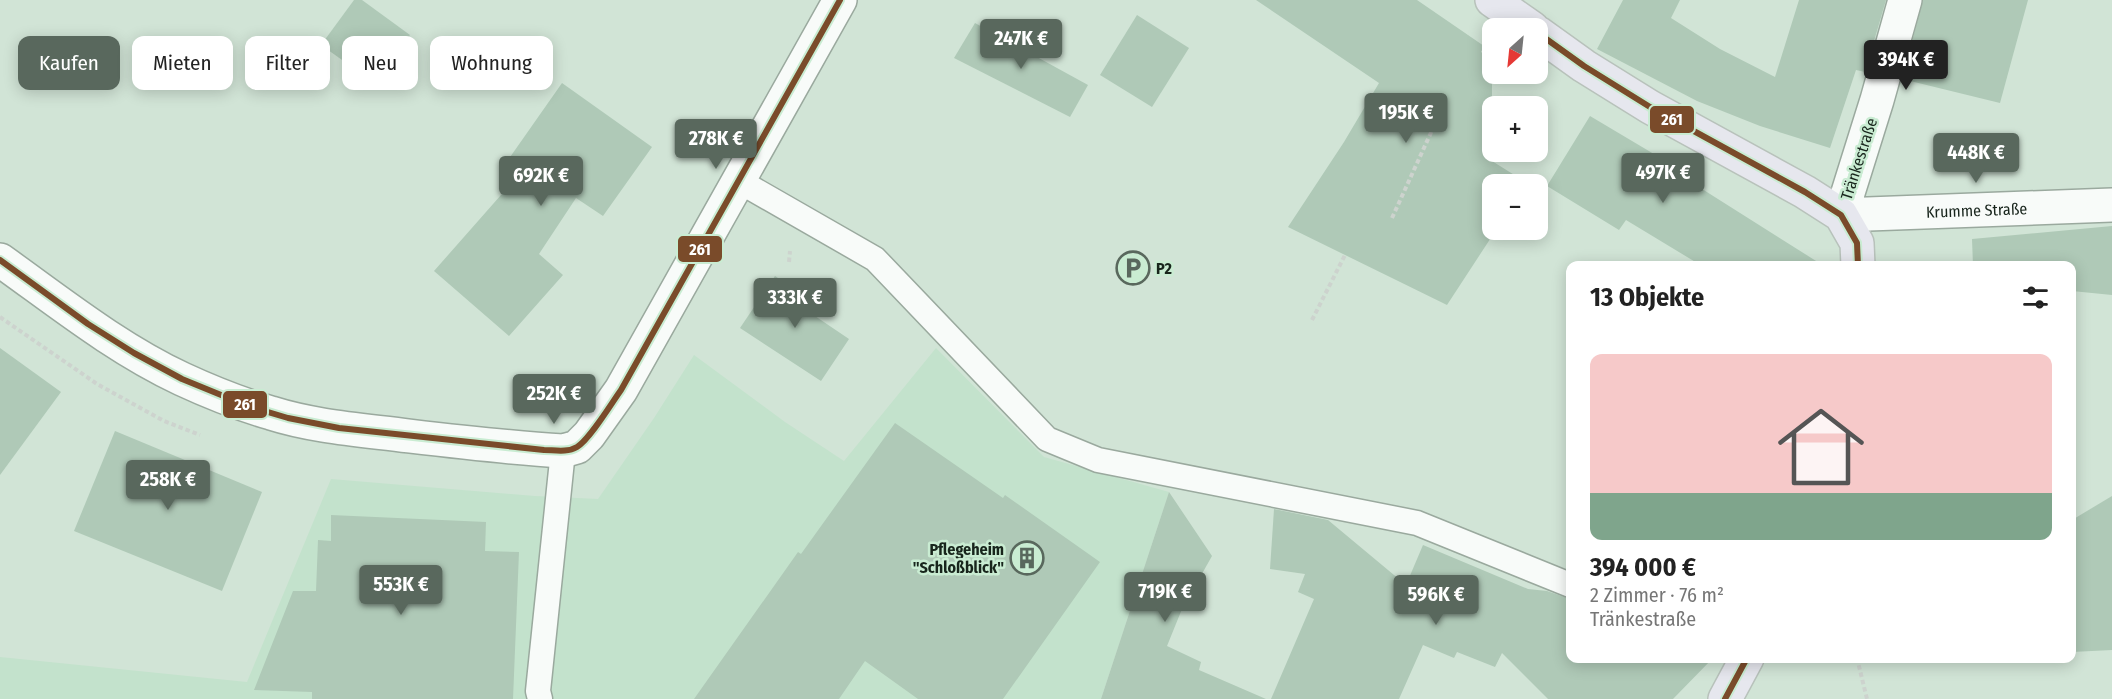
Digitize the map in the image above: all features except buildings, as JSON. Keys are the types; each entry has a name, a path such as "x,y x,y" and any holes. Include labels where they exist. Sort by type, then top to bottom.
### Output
{"main road":[{"path":"1492,0 1518,18"},
{"path":"1548,40 1584,66 1650,107 1805,192 1841,215 1857,243 1858,261"},
{"path":"1725,699 1744,663"}],"street":[{"path":"0,260 101,333 142,358 181,379 272,414 333,426 454,441 563,451 577,447 589,435 621,390 840,0"},
{"name":"Tränkestraße","path":"1841,215 1905,0"},
{"name":"Krumme Straße","path":"1841,215 2112,205"}],"lane":[{"path":"739,181 875,259 1047,439 1098,460 1417,523 1566,583"},
{"path":"540,699 538,691 563,451"}],"path":[{"path":"1392,218 1434,126"},
{"path":"1312,320 1345,255"},
{"path":"1858,663 1867,699"}],"shaded area":[{"path":"936,348 1044,457 1169,492 1101,699 0,699 0,657 247,682 331,479 598,499 694,355 785,422 844,461"}],"transit line":[{"name":"261","path":"0,260 88,324 134,353 182,379 248,406 288,418 339,428 544,450 573,449 588,437 621,390 840,0"},
{"name":"261","path":"1548,40 1584,66 1650,107 1805,192 1841,215 1857,243 1858,261"},
{"name":"261","path":"1725,699 1744,663"}],"place":[{"name":"P2","path":"1133,268"},
{"name":"Pflegeheim \"Schloßblick\"","path":"1027,558"}]}
